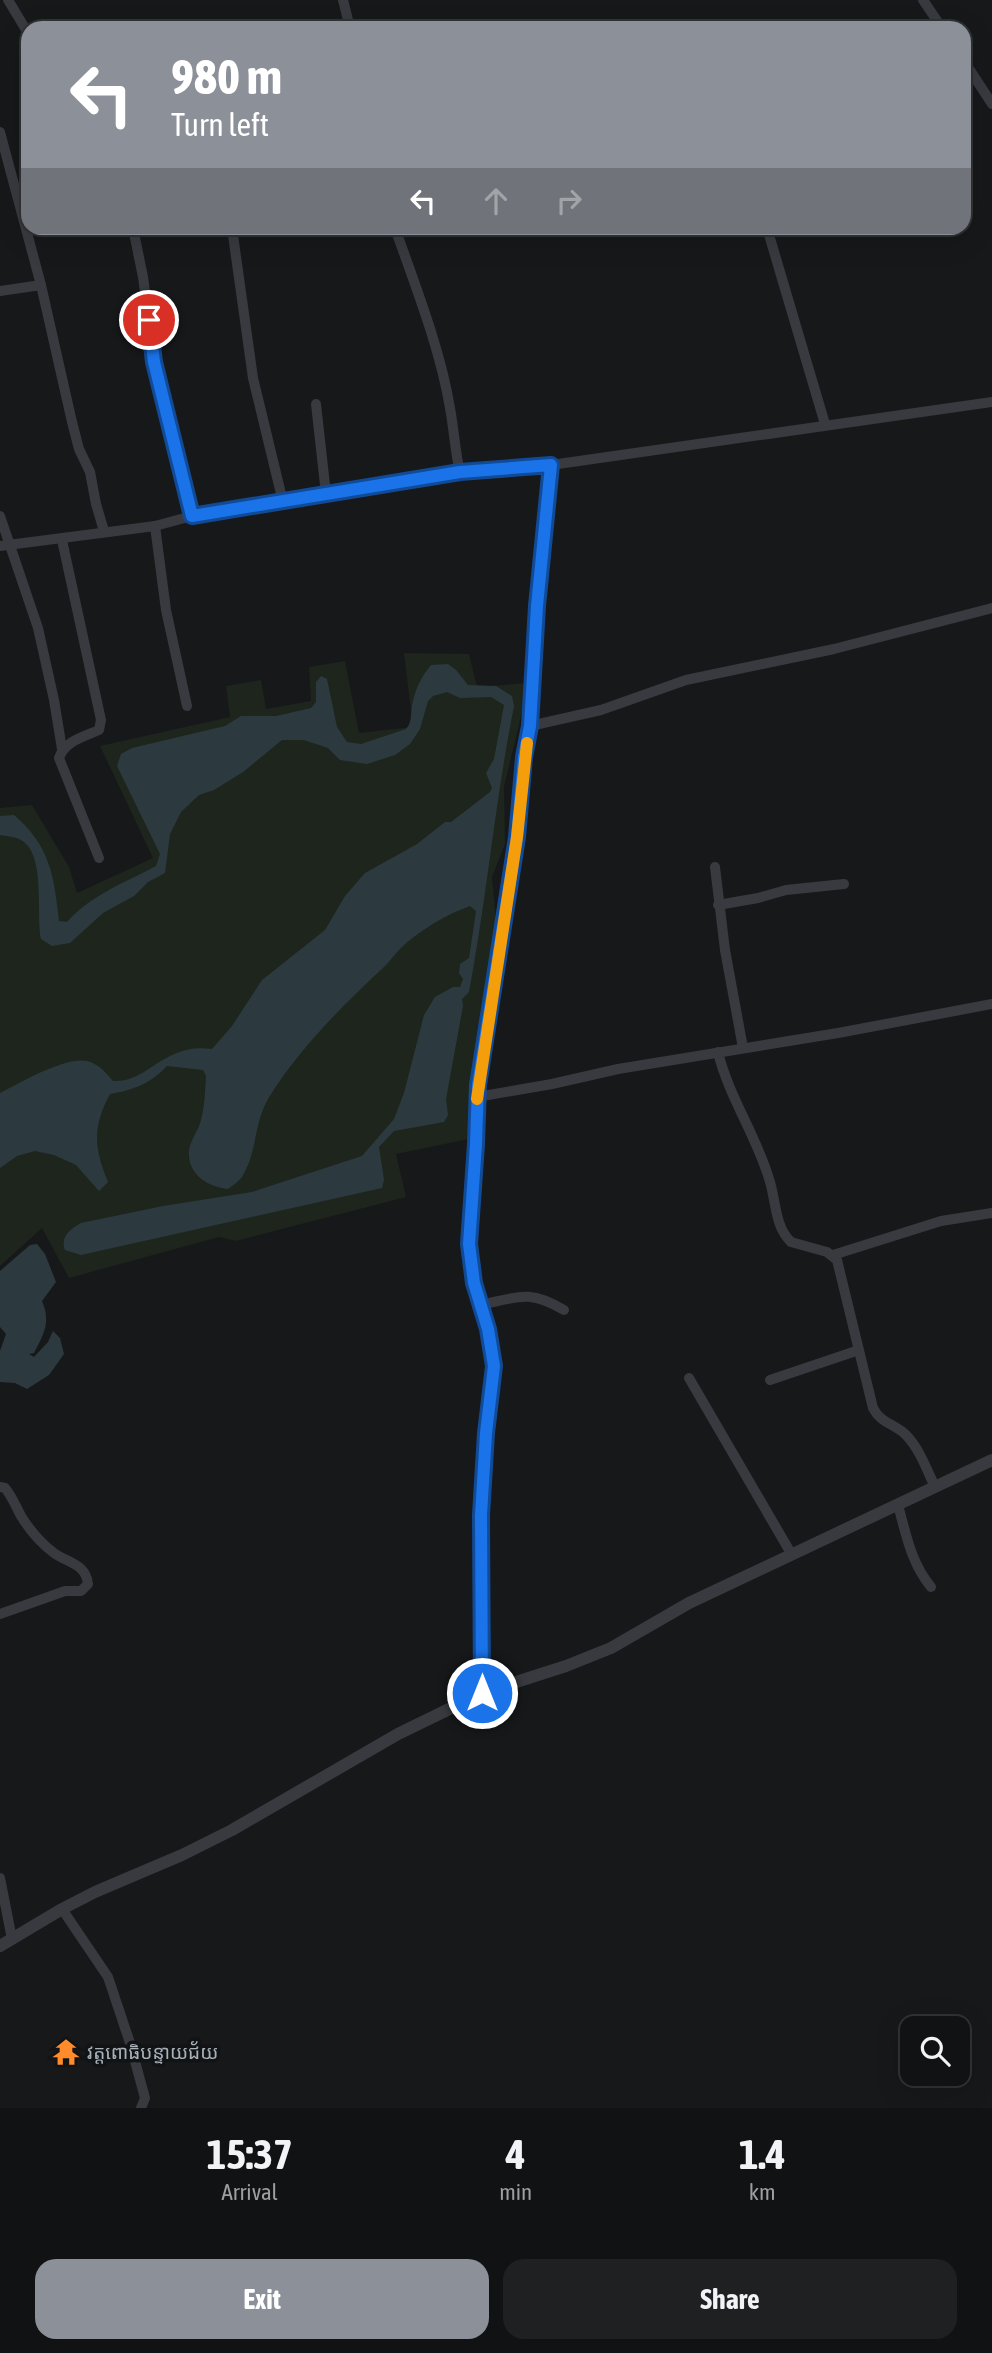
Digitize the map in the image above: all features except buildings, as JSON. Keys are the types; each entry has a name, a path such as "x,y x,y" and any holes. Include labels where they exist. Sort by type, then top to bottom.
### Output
{"street":[{"path":"8,0 21,21"},
{"path":"343,0 348,21"},
{"path":"923,0 937,21"},
{"path":"971,72 992,104"},
{"path":"0,132 21,210"},
{"path":"28,235 72,422 79,449 90,472 104,531"},
{"path":"134,235 154,362 192,516"},
{"path":"233,235 253,378 283,502"},
{"path":"397,235 436,352 450,408 454,448 460,472"},
{"path":"769,235 825,424"},
{"path":"0,291 41,285"},
{"path":"5,545 62,540 104,531 155,526 192,516 460,472 551,465 992,402"},
{"path":"316,404 326,494"},
{"path":"482,1693 481,1515 486,1433 494,1366 488,1329 474,1283 469,1244 477,1097 517,837 524,757 530,726 537,606 551,465"},
{"path":"0,516 5,545 38,628 62,749 59,758 99,858"},
{"path":"155,526 166,610 187,706"},
{"path":"62,540 101,720 99,730 69,743 62,749"},
{"path":"530,726 601,710 686,680 834,649 992,608"},
{"path":"715,867 718,905 743,1048"},
{"path":"718,905 786,890 845,884"},
{"path":"477,1097 992,1004"},
{"path":"718,1052 738,1109 758,1147 780,1225 791,1242 833,1255 941,1221 992,1213"},
{"path":"833,1255 841,1270 876,1415 887,1424 897,1426 909,1437 935,1487"},
{"path":"481,1305 528,1295 540,1297 564,1310"},
{"path":"770,1380 859,1350"},
{"path":"690,1378 792,1555"},
{"path":"0,1946 62,1909 232,1830 398,1734 482,1693 566,1666 611,1648 689,1602 992,1460"},
{"path":"0,1487 9,1492 22,1517 40,1541 85,1572 88,1584 80,1591 65,1591 0,1614"},
{"path":"898,1504 912,1558 931,1587"},
{"path":"0,1878 12,1939"},
{"path":"62,1909 108,1978 145,2098 141,2108"}],"shaded area":[{"path":"404,653 469,654 477,687 529,683 504,787 505,844 492,877 501,975 477,1038 469,1139 396,1154 406,1197 236,1241 219,1237 69,1278 42,1228 0,1266 0,808 32,805 69,867 77,893 153,858 100,746 230,717 226,686 261,680 266,709 311,701 309,667 345,661 359,733 413,727"},
{"path":"448,664 468,685 496,686 512,696 514,706 469,992 462,999 446,1099 448,1115 444,1122 394,1131 379,1147 384,1180 382,1188 81,1255 65,1250 64,1241 67,1234 81,1223 163,1206 252,1192 362,1156 394,1119 404,1093 424,1015 435,997 453,987 460,987 463,979 459,973 460,964 469,958 476,911 470,906 439,920 406,943 307,1046 263,1108 248,1166 240,1179 228,1189 200,1178 189,1159 190,1147 202,1115 206,1076 203,1070 167,1066 142,1085 110,1094 98,1128 98,1148 108,1182 99,1191 76,1165 54,1155 35,1151 17,1156 0,1168 0,1093 67,1062 91,1062 113,1081 126,1080 181,1051 212,1049 232,1026 262,980 325,930 345,896 365,873 417,844 445,822 451,822 490,792 492,788 486,773 494,759 504,705 491,697 460,698 447,692 433,696 428,701 420,729 410,744 395,755 367,764 340,760 328,748 304,740 282,740 243,772 214,790 199,795 181,812 170,834 165,873 148,882 134,896 103,913 70,943 52,946 41,939 34,858 29,847 21,840 0,835 0,816 14,815 36,838 52,875 59,921 67,922 97,897 156,866 160,854 117,766 121,754 132,748 225,726 241,716 276,716 311,708 316,702 316,682 321,676 327,679 337,727 347,742 361,744 406,729 410,723 416,691 425,673 431,665"},
{"path":"37,1244 45,1254 56,1282 42,1301 46,1315 45,1328 34,1353 29,1354 34,1357 48,1342 53,1331 60,1338 64,1354 49,1375 27,1389 15,1383 0,1382 0,1351 6,1334 0,1327 0,1271 30,1245"}],"slow traffic":[{"path":"477,1099 517,837 527,743"}],"place":[{"name":"វត្តពោធិបន្ទាយជ័យ","path":"66,2052"}],"route":[{"path":"149,320 154,362 192,516 460,472 551,465 537,606 530,726 524,757 517,837 478,1085 469,1244 474,1283 488,1329 494,1366 486,1433 481,1515 482,1693"}]}
